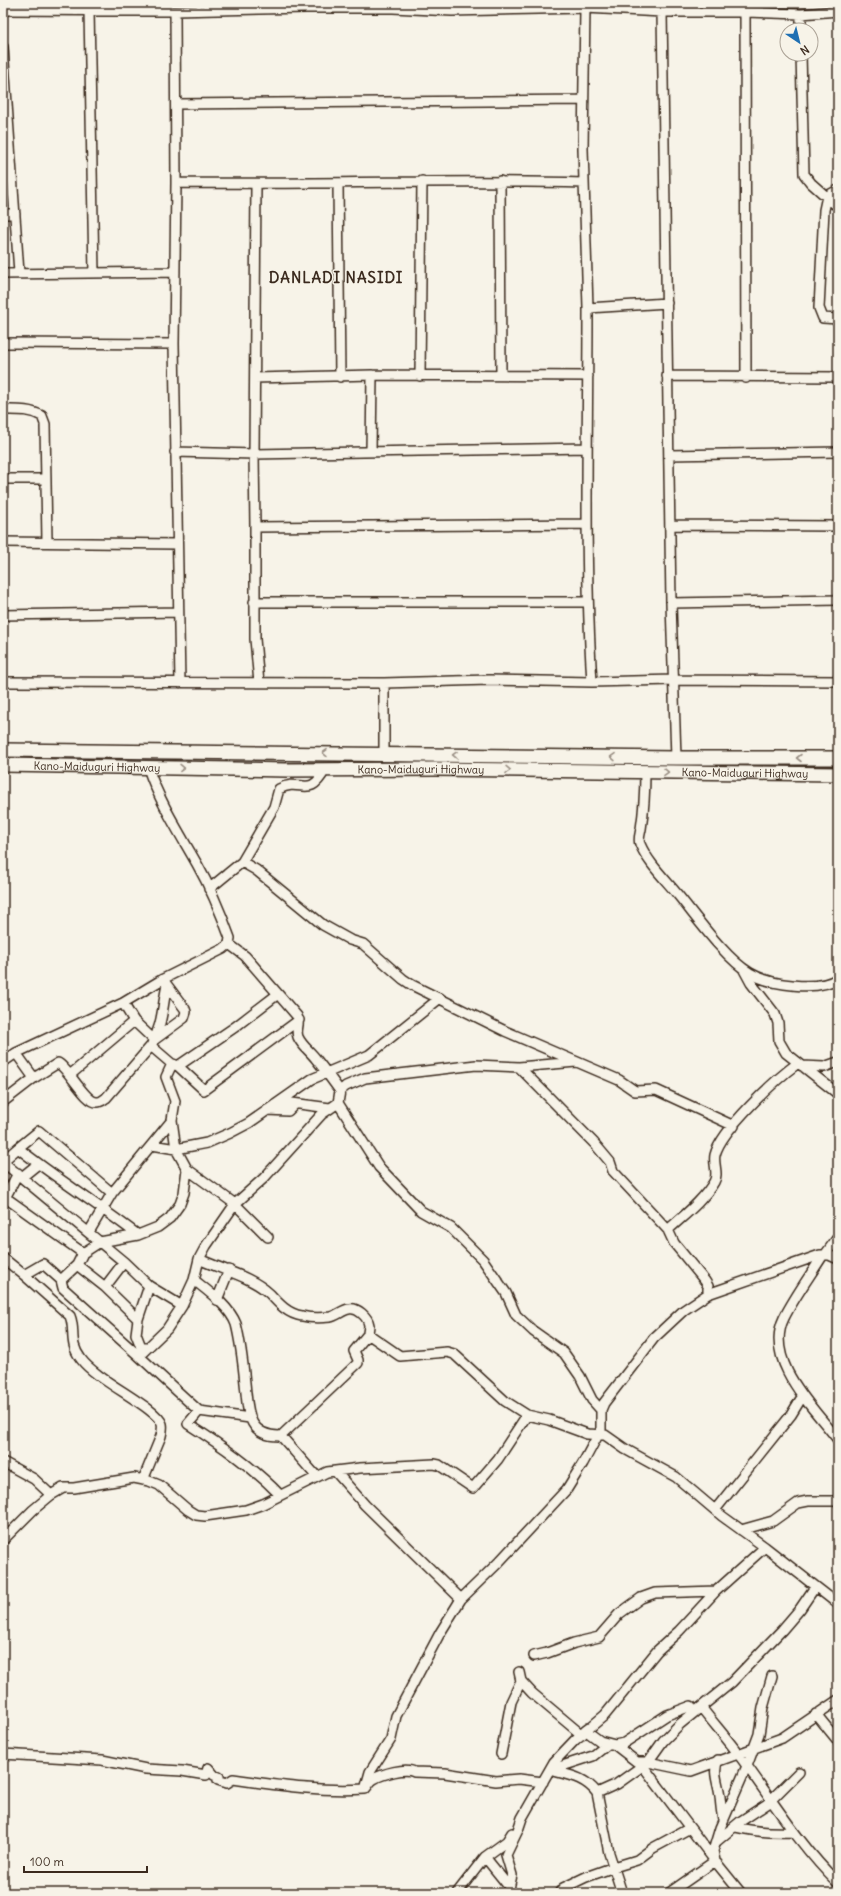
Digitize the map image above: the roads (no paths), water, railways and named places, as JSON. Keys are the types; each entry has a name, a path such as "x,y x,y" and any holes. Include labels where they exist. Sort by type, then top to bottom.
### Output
{"highway":[{"name":"Kano-Maiduguri Highway","path":"3,750 676,758 838,758"},
{"name":"Kano-Maiduguri Highway","path":"3,765 325,770 435,769 838,774"}],"street":[{"path":"677,3 683,12"},
{"path":"9,8 89,11 175,11 255,6 306,5 393,8 558,6 662,12 683,12 730,8 745,12 801,14 838,11"},
{"path":"585,8 583,100 588,308 586,524 587,602 592,682"},
{"path":"89,11 94,273"},
{"path":"175,11 176,183 174,344 176,544 180,683"},
{"path":"662,12 670,603 676,758"},
{"path":"745,12 746,378"},
{"path":"801,14 801,22"},
{"path":"3,46 19,273"},
{"path":"802,62 804,174 811,183 838,207"},
{"path":"176,104 583,100"},
{"path":"176,183 338,184 422,181 500,181 584,184"},
{"path":"420,376 422,181"},
{"path":"500,181 501,375"},
{"path":"256,184 254,454 256,527 254,602 255,639 259,683"},
{"path":"338,184 340,377"},
{"path":"838,190 827,196 824,210 819,308 823,318 838,319"},
{"path":"3,214 15,214"},
{"path":"3,274 175,272"},
{"path":"588,308 667,303"},
{"path":"3,343 174,344"},
{"path":"255,378 372,375 588,376"},
{"path":"371,452 372,375"},
{"path":"667,376 746,378 838,377"},
{"path":"3,410 26,410 35,412 42,416 44,424 47,542"},
{"path":"175,452 254,454 587,448"},
{"path":"669,455 838,452"},
{"path":"3,479 45,479"},
{"path":"256,527 586,524"},
{"path":"670,525 838,526"},
{"path":"3,542 176,544"},
{"path":"670,603 838,600"},
{"path":"254,602 587,602"},
{"path":"3,615 178,612"},
{"path":"3,682 384,683 489,680 592,682 674,680 838,681"},
{"path":"384,683 384,754"},
{"path":"3,1062 16,1053 165,982 223,949 228,944 230,938 209,889 198,866 165,810 148,768"},
{"path":"209,889 242,862 274,807 280,789 285,786 310,786 318,783 325,770"},
{"path":"645,771 645,807 639,842 648,858 707,932 743,969 751,983 775,1014 778,1023 778,1041 786,1053 838,1094"},
{"path":"242,862 256,870 323,925 350,940 363,944 403,979 505,1031 619,1080 635,1091 656,1090 734,1126"},
{"path":"228,944 245,956 299,1020 297,1031 298,1037 340,1091"},
{"path":"743,969 759,978 790,984 823,986 838,978"},
{"path":"153,1043 160,1030 163,1017 162,1007 165,982"},
{"path":"3,1102 34,1078 58,1063 70,1075 82,1091 94,1102 98,1102 106,1098 153,1043 186,1015 185,1009 165,982"},
{"path":"268,1237 234,1204 187,1169 176,1149 172,1120 174,1095 166,1077 175,1065 235,1027 278,994"},
{"path":"152,1145 176,1149 207,1143 230,1133 266,1111 312,1079 369,1055 440,998"},
{"path":"123,1003 134,1021 153,1043 175,1065 204,1090 299,1020"},
{"path":"70,1075 134,1021"},
{"path":"16,1053 34,1078"},
{"path":"141,1354 167,1329 182,1306 194,1280 199,1259 234,1204 253,1189 302,1135 334,1105 340,1091 346,1086 365,1078 476,1065 519,1067 576,1062"},
{"path":"668,1230 698,1202 714,1182 716,1178 715,1156 724,1139 780,1076 800,1065 824,1067 838,1062"},
{"path":"519,1067 594,1143 604,1154 613,1171 668,1230 674,1243 705,1281 708,1286 708,1294"},
{"path":"266,1111 284,1102 295,1104 334,1105"},
{"path":"334,1105 379,1167 421,1211 451,1228 483,1260 506,1293 516,1315 528,1328 564,1353 572,1363 592,1400 601,1410"},
{"path":"88,1232 112,1192 172,1120"},
{"path":"112,1192 39,1130 3,1162 124,1262 149,1286 182,1306"},
{"path":"18,1148 38,1164 102,1207 138,1235"},
{"path":"38,1164 20,1175 4,1201 82,1253"},
{"path":"61,1280 77,1265 82,1253 100,1242 138,1235 158,1227 170,1218 180,1204 184,1193 187,1169"},
{"path":"838,1237 824,1255 784,1319 779,1335 780,1353 802,1397 838,1440"},
{"path":"365,1789 370,1772 385,1751 391,1739 396,1716 440,1633 461,1599 498,1563 567,1489 599,1435 601,1410 609,1395 654,1338 684,1310 708,1294 824,1255 838,1260"},
{"path":"194,1280 217,1300 233,1318 236,1324 245,1385 246,1404 250,1418 261,1433 271,1436 281,1436 358,1363 354,1351 368,1334 369,1324 358,1311 352,1308 347,1309 330,1317 303,1316 295,1314 255,1284 229,1270 199,1259"},
{"path":"4,1261 24,1275 70,1316 72,1343 81,1359 104,1381 157,1417 162,1424 162,1436 143,1480"},
{"path":"104,1286 124,1262"},
{"path":"24,1275 43,1264 61,1280 63,1288 141,1354 199,1411 250,1418"},
{"path":"77,1265 104,1286 138,1319"},
{"path":"217,1300 229,1270"},
{"path":"141,1354 136,1334 138,1319 149,1286"},
{"path":"368,1334 400,1356 447,1352 454,1354 505,1401 527,1415 549,1420 587,1434 605,1435 625,1449 676,1477 714,1510 765,1547 838,1604"},
{"path":"714,1510 791,1415 802,1397"},
{"path":"199,1411 188,1424 240,1459 263,1478 280,1496"},
{"path":"3,1540 33,1510 51,1495 63,1488 74,1488 134,1478 159,1485 196,1515 205,1516 246,1510 280,1496 317,1477 335,1471 405,1464 434,1464 439,1465 473,1488 498,1460 527,1415"},
{"path":"281,1436 317,1477"},
{"path":"3,1462 34,1479 51,1495"},
{"path":"335,1471 365,1505 461,1599"},
{"path":"741,1530 773,1521 798,1503 808,1501 838,1501"},
{"path":"457,1893 485,1857 506,1841 519,1824 554,1762 605,1715 657,1651 679,1631 716,1591 765,1547"},
{"path":"597,1793 617,1784 643,1763 696,1706 732,1682 782,1630 800,1609 815,1587"},
{"path":"534,1656 547,1654 574,1643 599,1637 619,1614 655,1592 716,1591"},
{"path":"715,1861 713,1850 723,1819 748,1766 759,1734 763,1708 772,1676"},
{"path":"501,1754 511,1702 520,1677 532,1693 587,1730 600,1741 612,1744 624,1743 667,1715 696,1706"},
{"path":"612,1744 619,1750 643,1763 691,1770 703,1768 718,1760 782,1738 838,1700"},
{"path":"696,1706 738,1753 794,1832 818,1863 838,1883"},
{"path":"816,1714 838,1741"},
{"path":"550,1770 593,1756 612,1744"},
{"path":"3,1754 102,1760 146,1769 182,1771 206,1775 208,1768 214,1776 219,1777 218,1780 227,1783 233,1779 297,1787 348,1790 365,1789 373,1780 394,1772 411,1770 414,1772 445,1773 496,1781 519,1779 543,1782"},
{"path":"718,1760 715,1771 720,1798 720,1809 723,1819"},
{"path":"643,1763 690,1828 741,1893"},
{"path":"550,1770 580,1778 593,1787 597,1793 609,1853 622,1893"},
{"path":"717,1841 771,1800 799,1772"},
{"path":"509,1890 512,1875 506,1855 518,1830 519,1824"},
{"path":"734,1827 752,1832 794,1832"},
{"path":"559,1893 563,1888 614,1866 637,1860 653,1848 690,1828"},
{"path":"485,1857 509,1890"},
{"path":"669,1893 715,1861"}],"district":[{"name":"DANLADI NASIDI","path":"336,277"}]}
